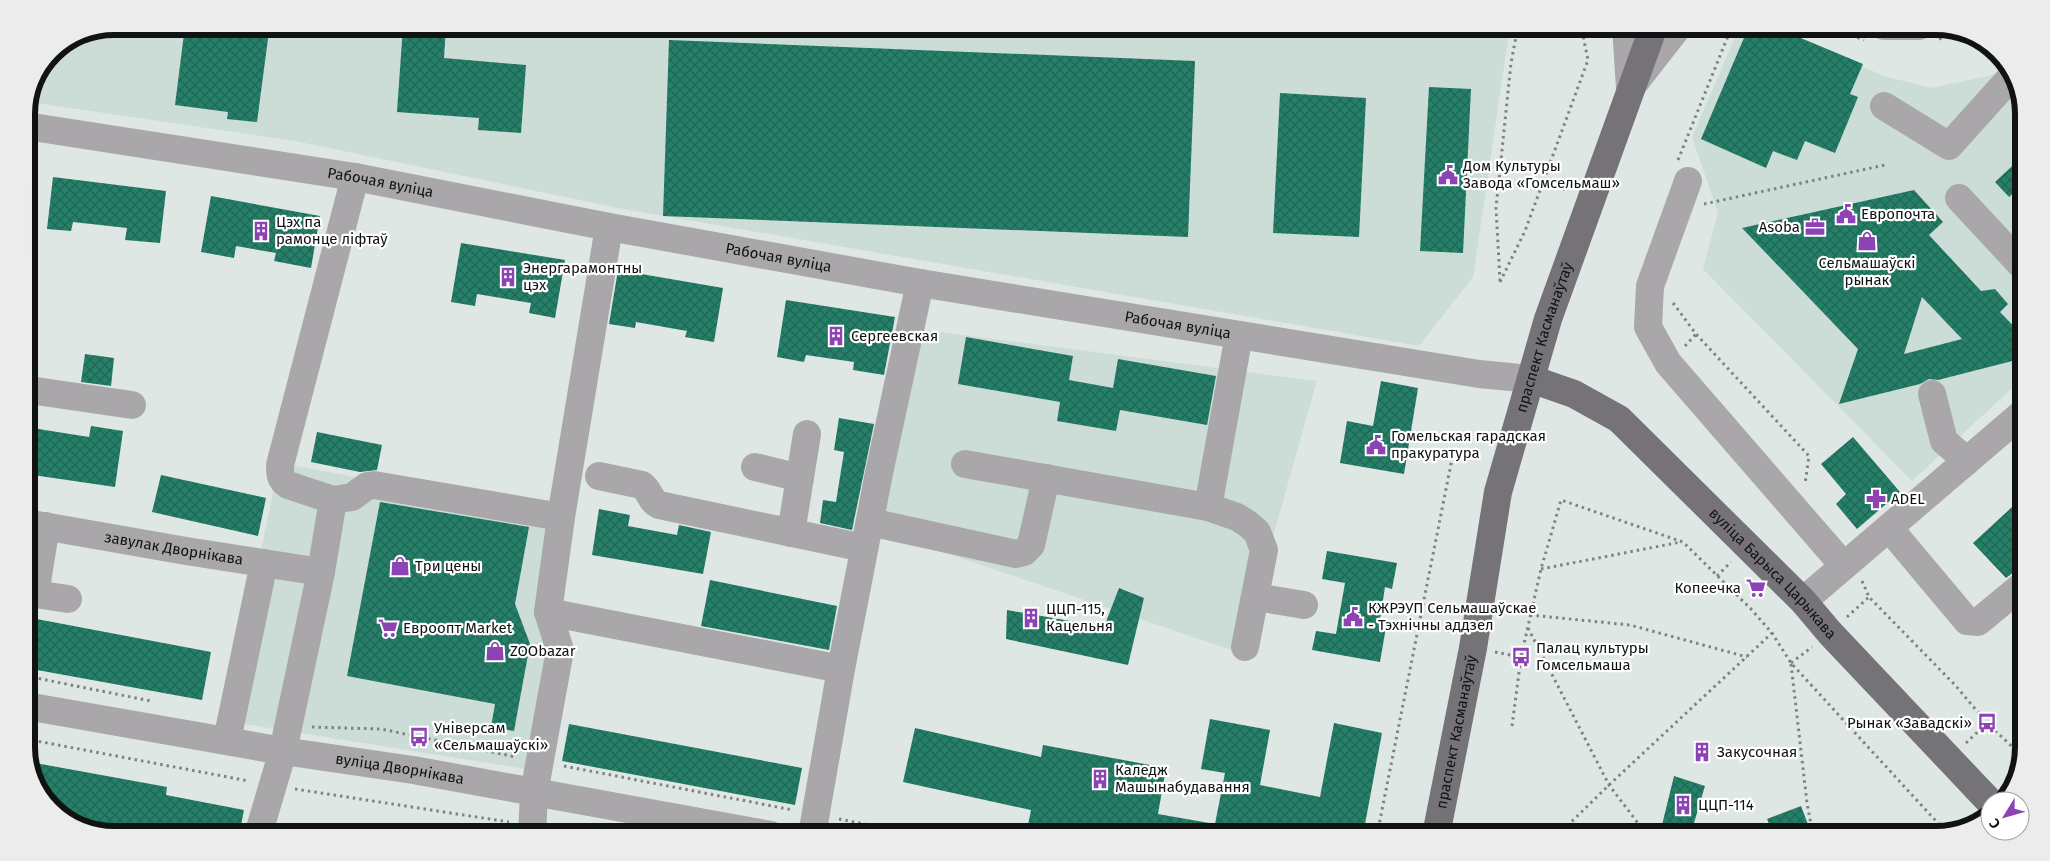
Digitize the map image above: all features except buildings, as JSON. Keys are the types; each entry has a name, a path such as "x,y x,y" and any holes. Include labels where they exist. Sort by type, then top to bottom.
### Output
{"main road":[{"name":"праспект Касманаўтаў","path":"1438,826 1473,648 1494,510 1548,319 1651,35"},
{"name":"вуліца Барыса Царыкава","path":"1531,379 1574,394 1619,418 1803,601 1830,633 1980,791"}],"street":[{"path":"1627,35 1630,88"},
{"path":"1630,88 1672,35"},
{"path":"1884,106 1949,146 2008,81"},
{"name":"Рабочая вуліца","path":"35,127 355,177 609,227 920,283 1480,374 1531,379"},
{"path":"355,177 280,465 281,476 284,482 333,500 352,497 367,486 374,485 561,517"},
{"path":"1693,193 1650,286 1648,327 1674,370 1851,560"},
{"path":"1959,198 2015,258"},
{"path":"532,826 534,793 560,650 548,612 561,517 609,227"},
{"path":"814,824 840,669 920,283"},
{"path":"1208,507 1239,335"},
{"path":"35,391 132,405"},
{"path":"1932,394 1944,441 1967,461"},
{"path":"1803,601 2015,420"},
{"path":"791,533 807,434"},
{"path":"966,464 1208,507 1237,517 1248,524 1257,532 1264,550 1245,646"},
{"path":"755,467 800,478"},
{"path":"599,476 642,485 646,488 652,501 659,505 864,548"},
{"path":"870,522 1016,554 1024,552 1031,545 1046,478"},
{"path":"261,826 286,738 321,572 333,500"},
{"path":"35,538 36,524"},
{"name":"завулак Дворнікава","path":"36,524 321,572"},
{"path":"1889,528 1967,621 1978,622 2015,591"},
{"path":"227,740 264,563"},
{"path":"35,594 68,600"},
{"path":"1256,597 1304,605"},
{"path":"548,612 840,669"},
{"name":"вуліца Дворнікава","path":"35,708 227,740 286,738 413,770 721,826"}],"path":[{"path":"1516,35 1511,63 1496,208 1500,282 1535,206 1588,60 1584,35"},
{"path":"1728,35 1676,166 1693,193 1885,165"},
{"path":"1673,302 1696,334 1809,456 1805,488"},
{"path":"1379,826 1453,454"},
{"path":"1512,726 1521,657 1530,615 1561,500 1682,542 1751,609 1772,634 1791,663 1940,825"},
{"path":"1541,569 1682,542"},
{"path":"1851,560 1869,597 2015,749"},
{"path":"1530,615 1630,625 1747,657"},
{"path":"1528,628 1609,785 1640,826"},
{"path":"1567,826 1772,634"},
{"path":"1791,663 1811,826"},
{"path":"35,678 154,702"},
{"path":"1950,758 1987,722"},
{"path":"286,738 381,729 541,762 814,824 834,826"},
{"path":"35,741 272,786 508,826"}],"shaded area":[{"path":"114,35 1509,35 1473,277 1419,346 618,208 295,141 36,103 43,79 51,66 62,55 89,39"},
{"name":"Сельмашаўскі рынак","path":"1736,35 1791,35 1884,76 1931,88 2003,73 2011,89 2015,109 2015,385 1912,481 1703,269 1718,213 1692,137"},
{"path":"917,329 1317,381 1240,653 890,534 872,532"},
{"path":"279,463 553,513 553,655 532,770 226,721"}],"place":[{"name":"Дом Культуры Завода «Гомсельмаш»","path":"1448,175"},
{"name":"Европочта","path":"1846,214"},
{"name":"Asoba","path":"1815,227"},
{"name":"Цэх па рамонце ліфтаў","path":"261,231"},
{"name":"Сельмашаўскі рынак","path":"1867,241"},
{"name":"Энергарамонтны цэх","path":"508,277"},
{"name":"Сергеевская","path":"836,336"},
{"name":"Гомельская гарадская пракуратура","path":"1376,445"},
{"name":"ADEL","path":"1876,499"},
{"name":"Три цены","path":"400,566"},
{"name":"Копеечка","path":"1756,588"},
{"name":"КЖРЭУП Сельмашаўскае - Тэхнічны аддзел","path":"1353,617"},
{"name":"ЦЦП-115, Кацельня","path":"1031,618"},
{"name":"Евроопт Market","path":"388,628"},
{"name":"ZOObazar","path":"495,651"},
{"name":"Палац культуры Гомсельмаша","path":"1521,657"},
{"name":"Рынак «Завадскі»","path":"1987,723"},
{"name":"Універсам «Сельмашаўскі»","path":"419,737"},
{"name":"Закусочная","path":"1702,752"},
{"name":"Каледж Машынабудавання","path":"1100,779"},
{"name":"ЦЦП-114","path":"1683,805"}]}
